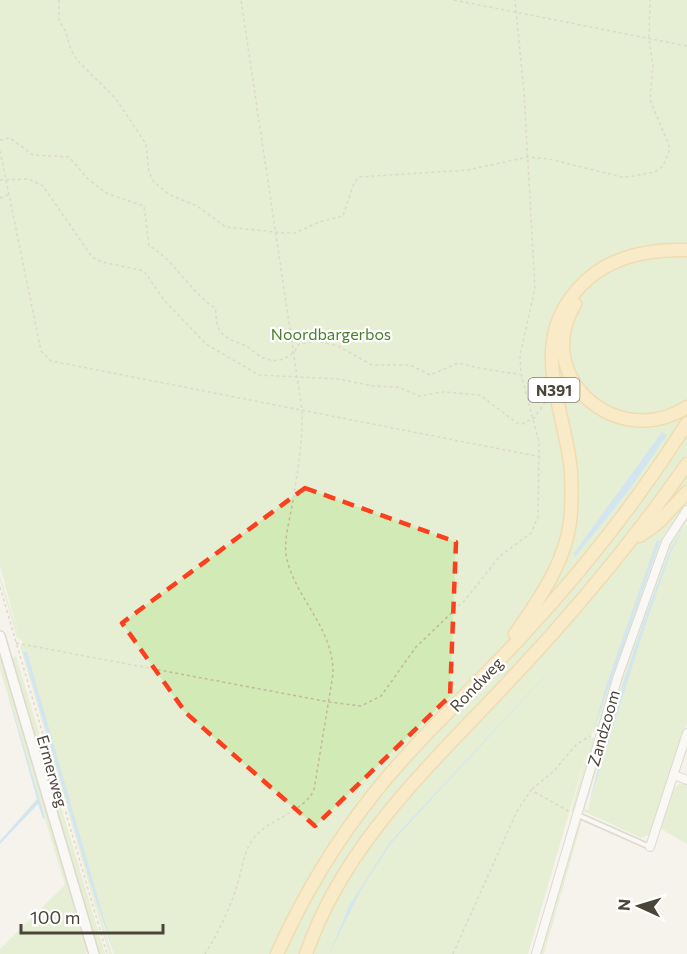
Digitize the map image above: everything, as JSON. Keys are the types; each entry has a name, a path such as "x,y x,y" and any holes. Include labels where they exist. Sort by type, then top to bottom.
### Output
{"main road":[{"name":"N391","path":"487,674 546,589 562,552 571,513 570,457 551,369 551,347 561,315 580,286 594,273 617,261 651,251 687,250"},
{"name":"N391","path":"687,256 643,260 602,276 590,286 573,307 566,326 564,349 572,378 584,396 608,414 626,420 650,421 674,415 687,406"},
{"name":"Rondweg","path":"277,954 307,894 357,815 395,769 487,674 570,582 603,542 687,423"},
{"name":"Rondweg","path":"306,954 325,904 373,829 565,621 628,546 687,464"},
{"path":"628,546 658,523 687,492"}],"street":[{"name":"Zandzoom","path":"537,954 600,736 661,554 687,510"},
{"name":"Ermerweg","path":"0,636 94,954"},
{"path":"651,847 687,734"},
{"path":"674,775 687,780"}],"lane":[{"path":"578,815 651,847"}],"path":[{"path":"59,0 59,21 65,30 71,50 77,60 116,99 146,144 149,172 154,182 170,195 197,206 226,227 295,233 319,222 343,216 354,183 359,177 468,170 528,157 549,159 622,177 645,175 663,166 670,148 650,100 653,66 649,38 650,0"},
{"path":"206,954 230,904 243,857 254,839 269,824 307,801 312,795 333,674 330,651 313,611 291,572 285,550 303,431 302,410 241,0"},
{"path":"454,0 687,46"},
{"path":"16,643 328,702 361,706 381,696 416,647 465,600 500,556 531,533 538,517 541,457 534,418 521,374 522,338 535,288 528,157 515,0"},
{"path":"0,140 10,138 33,155 74,159 88,179 106,193 144,206 149,246 175,269 201,298 215,308 217,325 225,336 237,344 245,345 265,359 285,359 294,355 299,344 316,341 338,346 372,365 410,365 430,375 458,363 474,369 495,369 521,374"},
{"path":"0,151 43,356 54,362 541,457"},
{"path":"0,180 29,179 43,186 92,257 108,264 144,271 160,296 208,347 225,353 259,375 333,378 373,386 398,387 422,396 443,392 473,393 480,395 517,423 525,424 534,418"},
{"path":"0,198 9,195"},
{"name":"Ermerweg","path":"0,587 106,954"},
{"path":"453,954 517,811 531,790 583,740 595,735 600,736"},
{"path":"531,790 578,815"}],"highlighted area":[{"path":"305,488 456,542 450,696 315,826 186,713 122,623"}],"green space":[{"name":"Noordbargerbos","path":"0,0 687,0 687,413 665,447 687,433 687,455 673,476 687,474 687,500 665,526 687,502 687,507 679,517 600,728 592,733 591,737 596,738 575,813 571,811 590,741 528,954 114,954 23,653 112,954 109,954 20,646 23,644 22,640 17,638 0,580 0,575 19,637 0,566"},
{"path":"687,515 687,521 671,548 645,617 585,808 588,810 618,706 663,573 675,542 687,524 687,723 651,834 641,838 581,810 617,687 667,546"},
{"path":"0,651 88,949 86,954 0,954 0,949 65,885 0,669"},
{"path":"16,656 105,954 99,954 12,658"},
{"path":"687,783 687,844 661,829 673,790 679,784"},
{"path":"583,819 653,852 582,821 544,954 538,954 578,821"}],"water":[{"path":"662,432 667,435 630,489 575,557 574,553"},
{"path":"687,521 671,552 645,626 587,810 612,717 645,617 671,548"},
{"path":"657,540 660,541 593,732 606,686"},
{"path":"593,624 392,842 363,886 329,954 350,904 391,841"},
{"path":"23,652 27,652 114,954 94,895"},
{"path":"4,681 45,818 43,819 38,804 0,844 0,841 37,799"}]}
